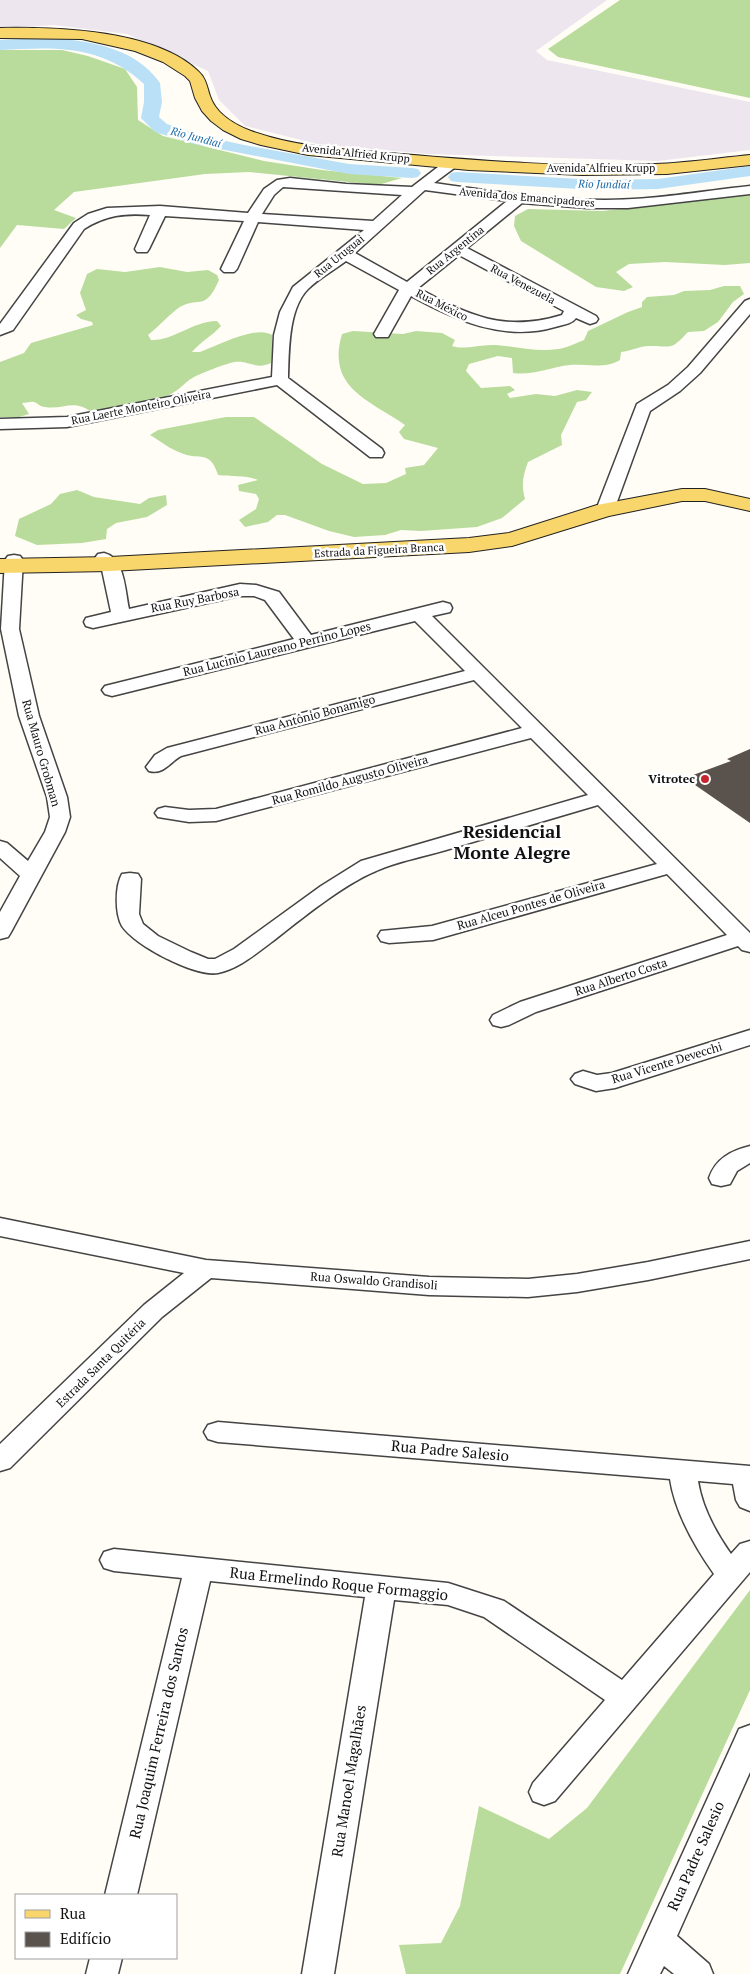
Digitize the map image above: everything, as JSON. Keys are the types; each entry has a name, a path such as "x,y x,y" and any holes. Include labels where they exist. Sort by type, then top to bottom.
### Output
{"main road":[{"name":"Avenida Alfried Krupp","path":"0,33 62,32 102,36 143,48 168,59 192,74 196,78 205,103 212,112 226,125 248,135 315,151 452,163"},
{"name":"Avenida Alfrieu Krupp","path":"452,163 580,170 642,170 750,160"},
{"name":"Estrada da Figueira Branca","path":"7,563 240,558 469,545 512,538 605,510 682,494 705,495 750,505"}],"street":[{"name":"Rua Uruguai","path":"280,380 282,335 288,312 301,287 345,254 419,189 452,163"},
{"name":"Avenida dos Emancipadores","path":"252,218 273,186 280,183 345,190 419,189 586,204 618,204 750,190"},
{"name":"Rua Argentina","path":"382,334 408,288 520,198"},
{"path":"142,248 160,210"},
{"path":"0,330 7,327 79,226 107,212 160,210 376,226"},
{"path":"229,269 252,218"},
{"name":"Rua Venezuela","path":"457,248 590,319"},
{"name":"Rua México","path":"345,254 472,320 509,327 536,326 568,318 572,310"},
{"path":"605,510 639,414 643,408 674,388 694,370 750,304"},
{"path":"280,380 376,453"},
{"name":"Rua Laerte Monteiro Oliveira","path":"0,424 67,422 280,380"},
{"path":"108,561 121,615"},
{"name":"Rua Mauro Grobman","path":"0,932 55,832 60,817 57,797 29,716 5,629 7,563"},
{"name":"Rua Ruy Barbosa","path":"93,622 240,590 256,591 272,596 306,642"},
{"name":"Rua Lucinio Laureano Perrino Lopes","path":"112,690 443,608"},
{"path":"420,615 746,941"},
{"name":"Rua Antônio Bonamigo","path":"156,767 162,758 174,752 479,673"},
{"name":"Rua Romildo Augusto Oliveira","path":"164,813 189,816 216,815 534,731"},
{"path":"130,879 128,910 130,921 142,937 200,964 216,966 240,954 347,878 369,866 603,797"},
{"path":"0,846 31,875"},
{"name":"Rua Alceu Pontes de Oliveira","path":"389,936 433,933 672,866"},
{"name":"Rua Alberto Costa","path":"502,1020 528,1007 746,941"},
{"name":"Rua Vicente Devecchi","path":"583,1079 596,1083 615,1080 750,1037"},
{"path":"721,1178 724,1169 734,1160 750,1154"},
{"name":"Rua Oswaldo Grandisoli","path":"0,1227 206,1270 429,1286 528,1288 577,1283 648,1271 750,1250"},
{"name":"Estrada Santa Quitéria","path":"0,1461 152,1311 206,1270"},
{"name":"Rua Padre Salesio","path":"218,1432 682,1470 749,1480"},
{"path":"682,1470 686,1496 712,1549 730,1574"},
{"path":"544,1792 750,1552"},
{"name":"Rua Ermelindo Roque Formaggio","path":"114,1560 448,1594 494,1609 625,1698"},
{"name":"Rua Joaquim Ferreira dos Santos","path":"121,1894 198,1570"},
{"name":"Rua Manoel Magalhães","path":"318,1974 381,1588"},
{"name":"Rua Padre Salesio","path":"644,1974 750,1738"},
{"path":"658,1940 697,1974"},
{"path":"102,1974 106,1959"}],"shaded area":[{"path":"0,0 607,0 536,51 547,60 750,102 750,150 658,161 427,154 317,144 245,126 219,100 208,71 127,34 53,25 0,29"}],"green space":[{"path":"620,0 750,0 750,98 558,57 548,49"},
{"path":"0,50 62,50 88,56 125,69 137,87 138,120 163,136 264,161 322,170 402,178 378,185 249,172 205,174 74,192 54,210 76,218 64,229 17,225 0,248"},
{"path":"750,195 750,263 725,265 665,262 629,264 616,272 633,287 624,291 596,287 521,241 514,226 515,216 528,209 602,211"},
{"path":"160,267 187,272 208,270 217,275 219,280 214,290 205,300 185,305 173,312 148,335 151,340 167,338 207,322 217,321 221,326 192,352 200,352 246,334 265,333 272,335 271,363 260,366 242,362 230,363 196,376 169,395 142,403 90,411 73,405 51,408 31,402 22,403 29,414 19,417 0,417 0,362 24,353 31,343 93,325 92,322 81,319 76,315 86,310 80,293 87,274 97,269 125,272"},
{"path":"724,286 740,286 744,294 733,302 718,322 704,331 688,332 671,346 646,346 621,352 620,360 609,364 596,366 570,365 520,374 513,373 512,358 498,356 469,364 466,371 481,388 510,386 515,390 507,394 510,398 536,394 555,396 577,390 592,392 586,400 577,402 561,435 562,445 528,462 523,480 525,499 502,518 477,527 421,531 401,530 385,535 354,537 329,531 285,515 277,515 268,522 245,527 239,520 256,509 259,499 256,494 239,491 238,485 258,480 218,475 212,462 208,459 181,453 150,435 158,430 226,417 254,417 322,464 363,484 386,483 406,474 405,468 424,465 438,448 404,439 399,432 405,425 365,399 345,380 340,367 339,352 342,334 353,331 403,334 416,331 442,333 455,340 452,346 457,347 500,345 541,350 558,349 584,340 588,331 642,307 642,302 647,297 674,295 684,291 710,290"},
{"path":"77,490 94,497 140,504 149,498 166,495 167,505 147,517 116,523 107,529 106,539 82,543 37,545 15,536 19,519 51,504 60,494"},
{"path":"750,1590 750,1690 620,1974 406,1974 399,1945 441,1943 460,1906 479,1806 549,1839 587,1808"}],"building":[{"name":"Vitrotec","path":"750,749 750,823 685,778 731,761 727,759"}],"waterway":[{"name":"Rio Jundiaí","path":"0,45 42,43 82,46 101,50 119,58 136,68 152,83 153,102 150,118 161,128 194,139 349,169 412,173"},
{"name":"Rio Jundiaí","path":"457,177 598,185 658,184 750,171"}],"place":[{"name":"Vitrotec","path":"705,779"}],"district":[{"name":"Residencial Monte Alegre","path":"512,842"}]}
